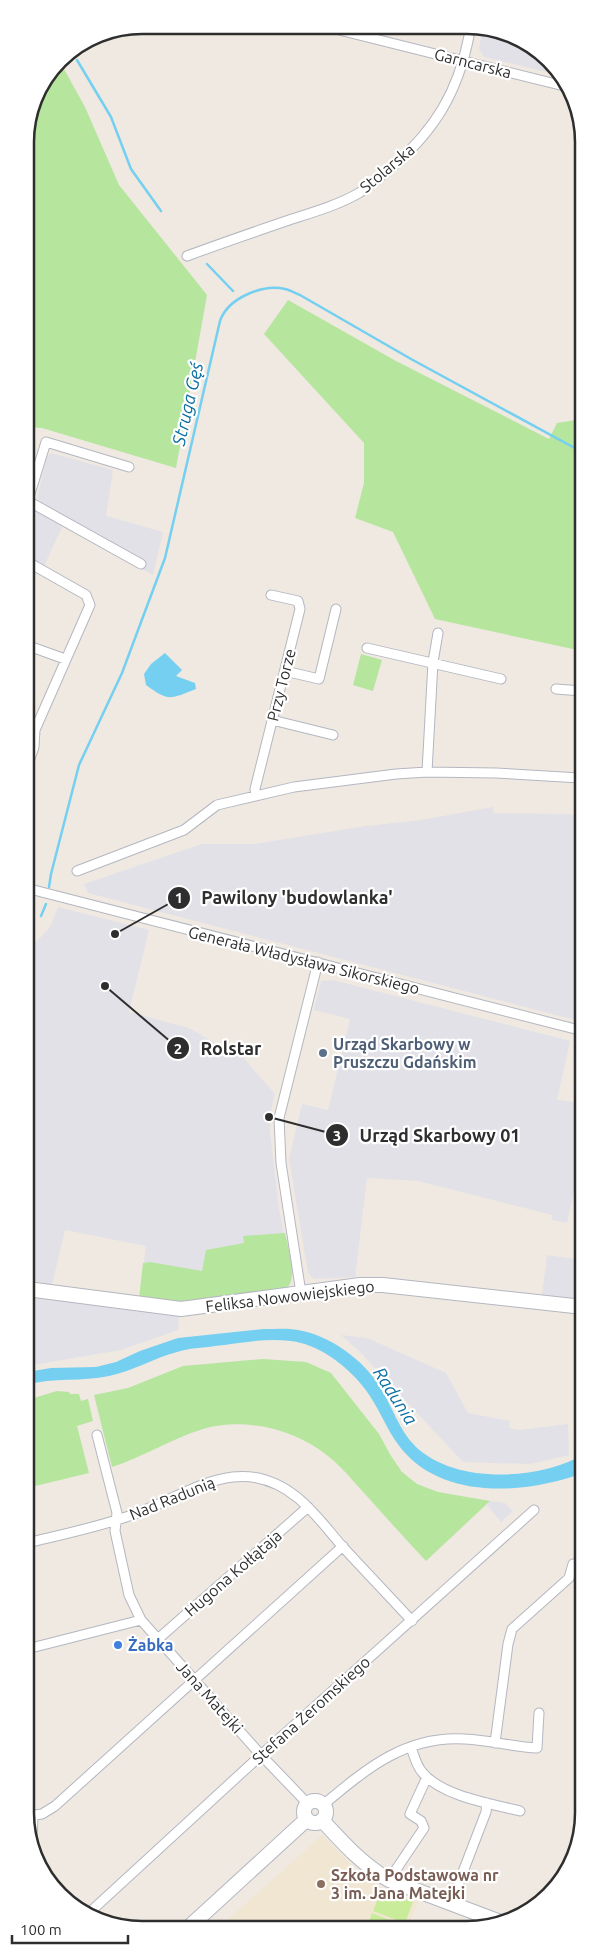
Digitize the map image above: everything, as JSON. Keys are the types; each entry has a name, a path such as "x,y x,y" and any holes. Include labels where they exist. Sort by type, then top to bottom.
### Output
{"street":[{"name":"Garncarska","path":"355,34 559,85"},
{"name":"Stolarska","path":"188,256 320,209 359,193 409,152 430,129 446,105 464,61 469,36"},
{"path":"34,480 46,442 129,467"},
{"path":"34,506 141,564"},
{"path":"34,565 86,594 90,605 34,721"},
{"name":"Przy Torze","path":"256,796 255,789 300,609 298,601 271,595"},
{"path":"285,671 319,679 336,609"},
{"path":"427,772 433,662 438,633"},
{"path":"34,648 65,659"},
{"path":"366,648 501,679"},
{"path":"556,689 575,690"},
{"path":"272,720 333,735"},
{"path":"77,871 184,830 216,805 327,782 427,772 496,773 575,778"},
{"name":"Generała Władysława Sikorskiego","path":"34,890 575,1028"},
{"path":"301,1293 281,1163 279,1118 318,962"},
{"name":"Feliksa Nowowiejskiego","path":"34,1290 182,1308 364,1285 403,1286 575,1306"},
{"name":"Jana Matejki","path":"97,1435 117,1513 115,1531 129,1595 141,1620 261,1755 308,1804"},
{"name":"Nad Radunią","path":"34,1541 116,1520 145,1510 200,1484 235,1476 252,1477 270,1482 291,1493 308,1507 412,1621"},
{"name":"Hugona Kołłątaja","path":"158,1639 308,1507"},
{"name":"Stefana Żeromskiego","path":"93,1909 261,1755 534,1510"},
{"path":"34,1815 42,1814 55,1806 343,1546"},
{"path":"495,1743 508,1644 512,1629 569,1578 572,1573 573,1564"},
{"path":"34,1647 141,1620"},
{"path":"323,1805 373,1765 411,1747 449,1739 471,1739 521,1748 537,1748 539,1713"},
{"path":"411,1747 416,1762 427,1777 462,1797 520,1811"},
{"path":"389,1880 424,1828 421,1821 410,1814 427,1777"},
{"path":"315,1801 323,1805 326,1812 322,1820 316,1823 307,1819 304,1810 308,1804 315,1801"},
{"path":"451,1903 486,1812 487,1803"},
{"path":"196,1921 307,1819"},
{"path":"322,1820 355,1855 389,1880 491,1918"}],"shaded area":[{"path":"482,35 502,39 527,52 544,65 551,73 484,57 479,49"},
{"path":"51,453 113,470 106,516 163,532 153,575 63,525 44,566 34,561 34,506 45,506 37,498 47,457"},
{"path":"493,807 494,813 575,815 575,1020 88,893 84,884 202,844 254,844 366,826 421,820"},
{"path":"58,907 149,930 129,1012 189,1028 220,1046 227,1039 275,1094 270,1114 270,1132 279,1209 292,1274 290,1285 139,1299 146,1246 65,1230 52,1285 34,1281 34,942 50,927"},
{"path":"333,980 570,1041 557,1100 575,1102 575,1186 567,1223 552,1220 552,1215 418,1181 367,1178 355,1277 314,1279 308,1273 289,1159 302,1104 328,1110 350,1019 314,1010 321,981"},
{"path":"547,1255 575,1259 575,1299 542,1295"},
{"path":"34,1296 179,1315 178,1330 121,1350 34,1365"},
{"path":"341,1335 367,1338 446,1373 468,1413 510,1421 509,1428 520,1430 568,1424 569,1455 530,1464 463,1462 359,1351"},
{"path":"490,1501 505,1503 513,1511 501,1522 487,1505"},
{"name":"Szkoła Podstawowa nr 3 im. Jana Matejki","path":"322,1835 361,1874 381,1887 414,1901 419,1901 410,1921 227,1921"}],"green space":[{"path":"63,67 85,107 119,185 207,295 176,468 42,428 34,428 34,135 37,114 42,101 48,88"},
{"path":"288,300 396,361 549,439 557,423 575,420 575,649 435,619 393,532 355,518 364,483 364,443 264,334"},
{"path":"361,654 382,660 373,691 353,685"},
{"path":"285,1233 292,1270 290,1284 286,1289 188,1303 139,1299 143,1263 150,1262 202,1271 206,1250 244,1243 243,1236"},
{"path":"263,1359 306,1362 331,1373 379,1434 402,1472 417,1484 438,1492 490,1501 426,1561 333,1460 315,1447 285,1432 252,1425 235,1424 203,1429 112,1467 94,1395 128,1388 183,1366"},
{"path":"57,1391 79,1394 81,1401 88,1399 93,1421 77,1426 89,1473 34,1486 34,1398"},
{"path":"382,1889 413,1902 406,1921 400,1921 373,1911"},
{"path":"372,1913 392,1921 369,1921"}],"water":[{"path":"165,653 182,670 176,676 195,683 196,689 170,697 160,694 146,685 144,674 151,664"},
{"path":"264,1329 298,1330 322,1337 345,1350 365,1367 384,1394 409,1440 432,1459 474,1473 497,1474 543,1470 575,1459 575,1475 536,1485 511,1488 486,1488 461,1484 438,1477 418,1464 400,1447 370,1396 344,1367 319,1350 291,1341 258,1341 191,1349 109,1376 34,1384 34,1371 51,1368 96,1367 116,1362 140,1351 178,1338"}],"waterway":[{"path":"77,60 111,117 131,169 161,211"},
{"path":"207,264 233,291"},
{"name":"Struga Gęś","path":"49,887 79,765 122,673 165,558 220,321 224,313 238,299 247,294 266,289 276,288 291,291 575,448"},
{"name":"Struga Gęś","path":"41,916 46,904"}],"place":[{"name":"Pawilony 'budowlanka'","path":"115,934"},
{"name":"Rolstar","path":"105,986"},
{"name":"Urząd Skarbowy w Pruszczu Gdańskim","path":"323,1053"},
{"name":"Urząd Skarbowy 01","path":"269,1117"},
{"name":"Żabka","path":"118,1645"},
{"name":"Szkoła Podstawowa nr 3 im. Jana Matejki","path":"321,1884"}],"water label":[{"name":"Radunia","path":"395,1396"}]}
